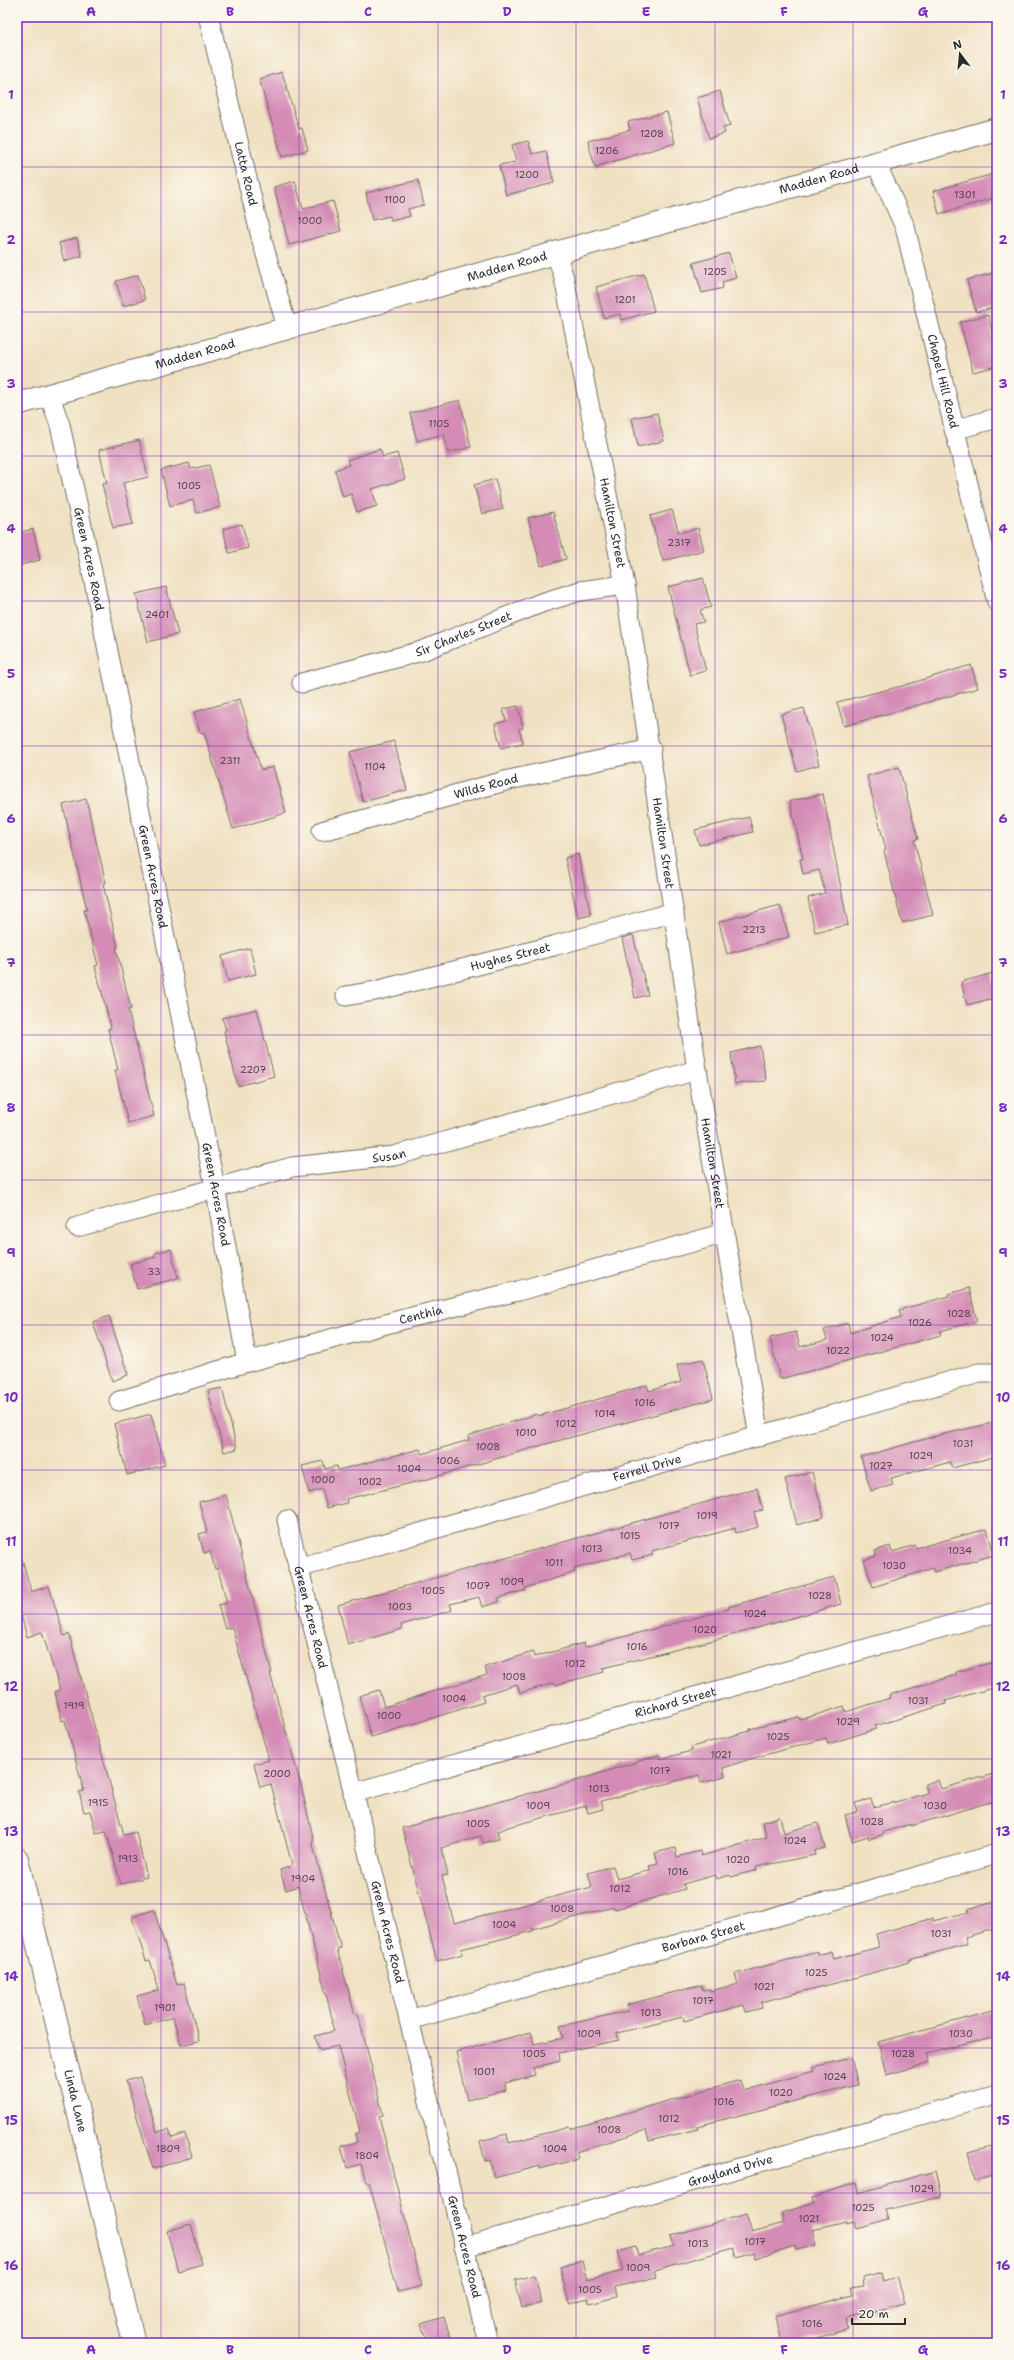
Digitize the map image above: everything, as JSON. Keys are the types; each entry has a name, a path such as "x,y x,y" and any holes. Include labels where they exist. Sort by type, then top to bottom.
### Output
{"street":[{"name":"Latta Road","path":"209,19 261,237 286,327"},
{"name":"Madden Road","path":"17,404 286,327 997,129"},
{"name":"Chapel Hill Road","path":"876,163 905,227 954,430 977,513 997,602"},
{"name":"Hamilton Street","path":"556,252 564,278 625,585 651,749 697,1070 759,1437"},
{"name":"Green Acres Road","path":"49,394 60,425 92,573 214,1187 246,1362"},
{"path":"954,430 997,418"},
{"name":"Sir Charles Street","path":"302,683 422,652 541,603 580,591 625,585"},
{"name":"Wilds Road","path":"322,831 509,780 651,749"},
{"name":"Hughes Street","path":"346,996 375,991 553,946 674,912"},
{"name":"Susan","path":"78,1227 214,1187 292,1167 394,1156 697,1070"},
{"name":"Centhia","path":"119,1401 246,1362 408,1318 518,1291 725,1233"},
{"name":"Ferrell Drive","path":"298,1568 980,1373 997,1372"},
{"name":"Green Acres Road","path":"287,1520 488,2343"},
{"name":"Richard Street","path":"353,1793 997,1612"},
{"name":"Barbara Street","path":"409,2020 997,1854"},
{"name":"Linda Lane","path":"17,1859 134,2343"},
{"name":"Grayland Drive","path":"464,2247 997,2094"}],"building":[{"path":"282,72 299,129 302,128 308,150 282,157 259,79"},
{"path":"720,91 730,126 723,128 725,133 709,138 697,98"},
{"path":"667,112 675,143 595,167 588,141 630,130 628,122"},
{"path":"528,141 532,154 546,151 554,183 506,195 499,165 516,162 512,145"},
{"path":"997,173 997,197 939,214 933,191"},
{"path":"418,180 424,205 408,209 410,216 391,221 390,216 372,220 366,193"},
{"path":"295,181 303,209 333,201 341,231 289,245 274,187"},
{"path":"77,238 82,256 64,261 59,243"},
{"path":"729,253 736,278 722,282 723,288 702,293 693,263"},
{"path":"997,272 997,307 976,312 967,280"},
{"path":"644,274 654,311 621,320 620,314 604,318 596,287"},
{"path":"138,275 145,300 123,306 116,281"},
{"path":"988,315 997,351 997,366 973,372 960,322"},
{"path":"460,400 471,447 448,453 444,434 417,441 410,413"},
{"path":"657,413 664,441 638,447 632,418"},
{"path":"139,440 148,477 123,483 133,524 113,528 102,484 107,483 99,450"},
{"path":"380,449 383,457 397,453 405,479 372,489 377,506 357,512 351,494 343,497 335,470 349,465 347,460"},
{"path":"189,463 191,469 209,465 220,507 197,513 193,500 170,506 161,470"},
{"path":"495,479 503,509 482,514 474,485"},
{"path":"672,510 679,533 698,528 704,550 663,561 650,516"},
{"path":"553,512 566,559 541,566 528,518"},
{"path":"242,524 248,548 229,553 223,529"},
{"path":"33,529 40,560 17,566 17,533"},
{"path":"703,578 711,607 700,610 704,622 694,624 706,671 690,675 668,587"},
{"path":"166,587 178,634 148,642 136,594"},
{"path":"971,665 978,688 844,726 837,702 902,686"},
{"path":"240,699 261,770 273,767 286,813 233,829 204,732 200,733 194,712"},
{"path":"518,706 523,728 519,729 523,743 501,748 495,724 506,721 503,709"},
{"path":"804,708 819,765 797,771 781,714"},
{"path":"394,741 407,790 363,802 350,752"},
{"path":"899,767 918,839 914,840 933,915 902,923 884,851 886,850 867,776"},
{"path":"823,794 848,925 815,932 808,898 825,893 819,870 803,874 800,859 803,859 790,801"},
{"path":"86,799 106,883 103,884 118,948 116,948 131,1009 128,1010 154,1116 128,1123 115,1070 118,1070 108,1029 111,1028 95,966 98,965 84,910 87,910 63,805"},
{"path":"749,817 753,832 699,845 695,830"},
{"path":"578,854 591,915 578,918 565,858"},
{"path":"780,905 789,937 727,954 719,922"},
{"path":"633,935 648,995 635,998 622,938"},
{"path":"250,948 256,974 228,981 222,956"},
{"path":"993,973 997,997 967,1005 961,982"},
{"path":"257,1009 274,1076 238,1086 222,1018"},
{"path":"760,1046 766,1081 735,1084 731,1053"},
{"path":"171,1249 178,1278 137,1289 130,1264 155,1257 155,1253"},
{"path":"969,1288 977,1321 940,1331 941,1335 780,1379 770,1338 796,1332 800,1347 827,1340 824,1330 848,1323 850,1333 901,1317 899,1310 949,1296 948,1294"},
{"path":"109,1316 128,1375 112,1381 93,1322"},
{"path":"703,1359 713,1399 546,1444 428,1479 346,1499 347,1503 327,1508 322,1489 309,1493 302,1466 323,1461 325,1469 337,1466 338,1470 420,1449 422,1454 469,1440 468,1436 537,1414 538,1416 647,1385 649,1391 681,1382 677,1365"},
{"path":"222,1388 237,1449 224,1452 208,1391"},
{"path":"151,1414 165,1465 127,1475 114,1424"},
{"path":"997,1422 997,1456 952,1468 950,1462 891,1478 893,1485 871,1491 861,1457 936,1436"},
{"path":"812,1472 824,1517 797,1525 785,1479"},
{"path":"757,1488 763,1510 754,1512 758,1527 736,1533 735,1528 652,1551 653,1555 632,1560 630,1553 574,1569 575,1572 525,1588 526,1590 498,1598 499,1602 482,1607 479,1597 450,1604 452,1610 401,1625 402,1629 348,1645 338,1605"},
{"path":"226,1495 272,1673 270,1673 301,1786 314,1841 312,1842 341,1948 337,1949 355,2015 358,2014 370,2061 383,2115 379,2116 422,2286 398,2292 369,2182 366,2182 361,2164 347,2168 341,2146 357,2142 355,2134 360,2132 338,2046 319,2050 315,2036 334,2031 331,2021 333,2021 298,1886 286,1890 280,1870 292,1866 291,1861 271,1784 260,1787 254,1764 269,1760 232,1627 225,1629 218,1605 227,1603 218,1569 215,1569 210,1551 204,1553 199,1534 207,1532 199,1502"},
{"path":"987,1529 994,1555 934,1572 933,1568 873,1587 864,1560 876,1556 875,1551 890,1546 892,1552 915,1545 916,1548"},
{"path":"17,1559 22,1559 31,1592 49,1586 64,1636 69,1634 124,1835 136,1832 147,1877 121,1884 106,1831 96,1833 90,1811 84,1812 79,1792 84,1791 65,1720 62,1721 55,1692 60,1690 42,1632 27,1637 21,1615 17,1616"},
{"path":"834,1577 841,1604 722,1638 603,1668 604,1672 555,1685 554,1683 520,1693 517,1684 482,1695 484,1702 371,1737 359,1696 379,1690 384,1707 487,1675 485,1667 533,1652 534,1657 584,1643 585,1647 729,1609 728,1607"},
{"path":"997,1661 997,1687 945,1701 946,1704 875,1726 876,1729 828,1744 826,1738 750,1759 723,1768 725,1777 701,1783 699,1775 601,1801 603,1809 588,1813 586,1806 508,1827 497,1832 499,1839 483,1843 481,1836 441,1848 448,1875 442,1876 454,1923 592,1887 588,1873 613,1866 617,1879 650,1870 649,1865 658,1863 655,1853 675,1848 677,1857 700,1851 701,1856 767,1837 762,1822 780,1817 784,1833 818,1823 825,1848 814,1851 815,1855 756,1867 757,1870 731,1877 730,1875 716,1879 715,1875 683,1884 685,1889 615,1909 614,1907 598,1911 532,1929 533,1931 461,1949 463,1954 437,1961 402,1828 572,1782 659,1755 660,1759 692,1751 691,1747 750,1731 750,1729 799,1717 800,1720 844,1706 846,1712 890,1698 889,1695 956,1675 956,1672"},
{"path":"997,1773 997,1800 911,1826 911,1824 883,1832 884,1834 869,1839 868,1836 852,1841 845,1815 858,1812 855,1803 871,1799 874,1807 928,1793 925,1784 938,1780 941,1789"},
{"path":"997,1900 997,1928 965,1937 967,1944 909,1960 910,1962 840,1982 761,2002 762,2008 746,2012 744,2005 684,2021 683,2017 617,2033 619,2040 559,2053 560,2061 533,2068 535,2075 505,2083 506,2090 467,2100 456,2052 531,2032 534,2044 563,2038 560,2026 628,2011 627,2005 701,1985 703,1990 710,1989 710,1991 738,1984 735,1974 818,1952 818,1955 832,1951 834,1959 879,1947 876,1934 933,1918 933,1921 969,1912 968,1909"},
{"path":"154,1910 177,1985 184,1983 199,2041 181,2045 173,2017 145,2025 137,1996 159,1990 150,1960 146,1961 132,1917"},
{"path":"997,2010 997,2036 926,2054 929,2063 886,2075 878,2042"},
{"path":"851,2058 858,2085 697,2126 698,2129 649,2141 646,2130 576,2152 578,2159 540,2169 540,2166 494,2178 490,2160 485,2161 480,2141 507,2134 509,2143 569,2127 570,2129 740,2080 743,2091 814,2071 813,2067"},
{"path":"140,2077 157,2132 169,2129 172,2138 185,2134 192,2157 153,2169 126,2081"},
{"path":"997,2145 997,2174 975,2180 968,2152"},
{"path":"935,2171 941,2197 886,2210 889,2220 856,2229 854,2221 846,2223 846,2221 813,2229 817,2245 796,2250 795,2246 755,2258 753,2252 736,2257 733,2248 655,2270 657,2277 615,2287 617,2297 589,2304 588,2299 569,2304 560,2267 582,2261 587,2280 623,2271 618,2251 636,2246 639,2255 673,2246 670,2236 746,2214 752,2232 784,2223 781,2213 815,2203 813,2197 837,2189 856,2183 858,2193"},
{"path":"191,2224 202,2264 178,2271 167,2231"},
{"path":"882,2273 884,2281 897,2277 905,2303 846,2318 848,2329 799,2343 781,2343 775,2316 853,2295 851,2288 864,2286 863,2278"},
{"path":"534,2275 542,2303 522,2308 515,2280"},
{"path":"444,2317 452,2343 427,2343 421,2324"}]}
